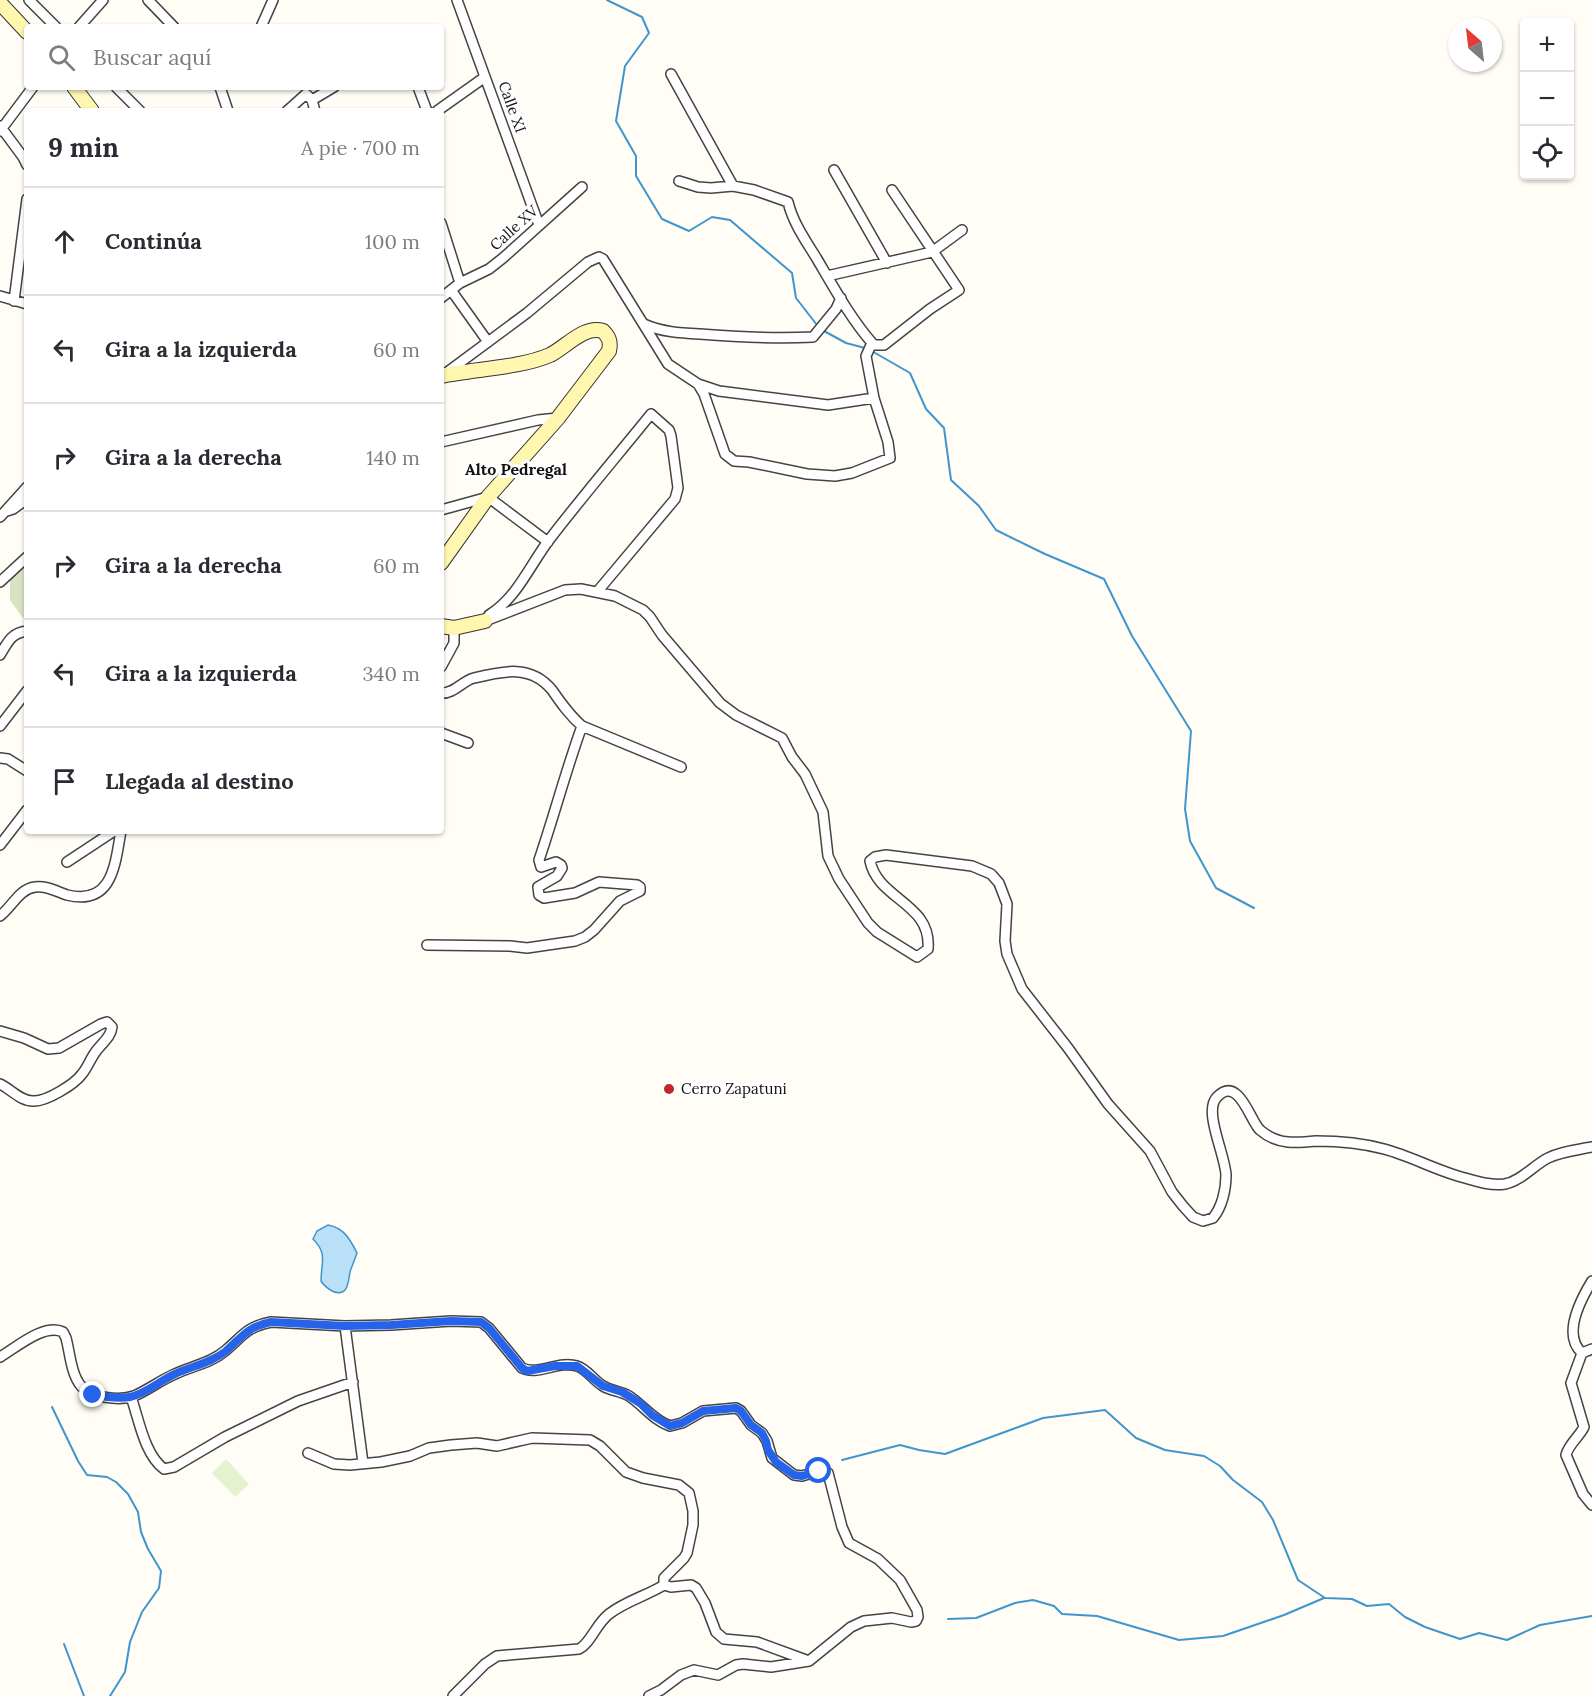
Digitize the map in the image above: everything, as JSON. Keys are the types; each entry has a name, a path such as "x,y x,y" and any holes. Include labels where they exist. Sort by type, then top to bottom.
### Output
{"street":[{"path":"29,0 53,24"},
{"path":"82,24 103,0"},
{"path":"148,0 171,24"},
{"path":"262,24 273,0"},
{"name":"Calle XI","path":"457,0 539,225"},
{"path":"0,3 24,29"},
{"path":"671,74 733,186"},
{"path":"441,108 485,77"},
{"path":"24,161 1,128 31,90"},
{"path":"76,90 90,108"},
{"path":"119,90 137,108"},
{"path":"221,90 227,108"},
{"path":"292,108 309,97 326,90"},
{"path":"419,90 426,108"},
{"path":"309,97 314,108"},
{"path":"834,170 886,263"},
{"path":"679,182 711,188 733,186 754,190 788,202 791,216 872,345"},
{"name":"Calle XV","path":"451,290 489,269 503,258 582,187"},
{"path":"872,345 884,345 930,309 959,290 892,190"},
{"path":"14,301 24,223"},
{"path":"827,276 932,252 962,230"},
{"path":"444,232 460,283"},
{"path":"444,375 527,313 588,262 599,257 603,259 645,324 668,364 698,384 718,391 828,405 874,398"},
{"path":"444,296 451,290 488,342"},
{"path":"0,296 24,303"},
{"path":"645,324 653,328 676,332 748,337 813,337 836,309 841,297"},
{"path":"444,376 537,360 560,350 587,331 598,329 603,331 609,340 609,351 558,418 488,497 444,559"},
{"path":"698,384 704,394 725,453 734,461 807,474 847,475 890,458 888,442 874,398 866,356 872,345"},
{"path":"481,622 498,609 526,576 548,542 651,414 669,430 671,436 678,488 675,499 597,592"},
{"path":"444,441 538,420 558,418"},
{"path":"3,514 24,490"},
{"path":"488,497 548,542"},
{"path":"444,509 488,497"},
{"path":"3,514 24,501"},
{"path":"0,582 24,560"},
{"path":"444,660 454,643 448,627 481,622 565,590 574,588 597,592 625,600 643,610 720,703 736,715 782,738 792,757 805,774 823,812 828,856 838,879 868,923 877,932 917,957 926,953 928,949 927,929 912,908 878,879 870,861 874,857 895,856 972,866 991,874 999,882 1007,904 1005,941 1007,954 1022,989 1108,1104 1150,1151 1172,1192 1193,1217 1203,1221 1213,1218 1219,1210 1226,1177 1219,1140 1211,1116 1211,1107 1214,1099 1228,1092 1239,1097 1250,1112 1258,1129 1274,1139 1290,1142 1352,1143 1384,1149 1456,1176 1492,1184 1507,1184 1560,1153 1592,1147"},
{"path":"0,655 11,637 17,632 24,631"},
{"path":"444,693 452,692 469,680 482,676 506,671 530,673 545,683 582,726 681,766"},
{"path":"0,726 24,695"},
{"path":"427,945 527,948 574,941 594,930 620,901 640,891 637,885 599,882 575,892 544,898 540,895 538,887 557,876 562,868 556,862 541,867 539,861 582,726"},
{"path":"444,734 468,743"},
{"path":"0,758 8,759 24,769"},
{"path":"0,845 24,814"},
{"path":"68,862 110,834"},
{"path":"0,916 25,891 34,886 80,897 97,894 105,888 110,879 120,834"},
{"path":"0,1031 24,1038 48,1049 59,1048 101,1024 107,1022 112,1027 111,1033 96,1051 81,1076 52,1096 42,1101 31,1101 0,1084"},
{"path":"1582,1353 1575,1343 1574,1329 1580,1306 1592,1281"},
{"path":"0,1357 45,1330 58,1330 63,1332 66,1338 76,1378 82,1388 93,1395 131,1397 175,1374 210,1360 225,1351 244,1333 258,1325 271,1322 345,1326 451,1321 481,1322 527,1371 555,1366 577,1366 603,1386 622,1392 640,1403 652,1415 670,1426 682,1423 703,1411 736,1408 751,1425 762,1433 772,1458 794,1475 802,1476 819,1471 828,1473 842,1527 849,1544 878,1559 900,1580 918,1617 916,1621 911,1622 891,1618 864,1622 851,1627 809,1661 771,1667 736,1665 718,1675 694,1670 681,1675 649,1696"},
{"path":"345,1326 363,1463"},
{"path":"1592,1349 1582,1353 1571,1383 1584,1426 1579,1437 1567,1449 1566,1455 1583,1494 1592,1505"},
{"path":"131,1397 150,1450 156,1462 164,1469 174,1467 225,1437 298,1401 353,1382"},
{"path":"308,1453 334,1464 350,1465 396,1459 429,1448 451,1445 477,1443 497,1446 532,1438 590,1440 600,1446 626,1472 642,1478 679,1485 689,1493 693,1511 690,1542 684,1558 664,1578 664,1585"},
{"path":"453,1696 496,1656 583,1647 592,1632 611,1613 664,1585 671,1587 691,1585 696,1588 705,1603 716,1632 723,1639 757,1642 809,1661"}],"green space":[{"path":"24,559 24,618 10,600 10,573"},
{"path":"226,1459 249,1484 235,1497 212,1473"}],"water":[{"path":"328,1225 334,1226 346,1235 357,1253 349,1281 341,1293 332,1291 321,1281 323,1258 321,1249 313,1239 317,1231"}],"waterway":[{"path":"607,0 642,17 649,33 625,66 616,121 636,156 636,176 662,219 689,231 712,217 730,220 792,273 796,298 817,325"},
{"path":"824,331 846,343 865,348"},
{"path":"870,350 910,373 926,409 944,428 951,480 979,506 996,530 1104,579 1132,636 1191,731 1185,809 1190,841 1216,888 1254,908"},
{"path":"52,1407 87,1475 107,1477 128,1494 138,1512 141,1532 148,1549 161,1571 159,1588 142,1612 130,1642 125,1672 110,1696"},
{"path":"842,1460 900,1445 945,1454 1043,1418 1105,1410 1136,1438 1165,1450 1204,1456 1220,1466 1233,1480 1262,1502 1273,1520 1298,1580 1325,1598 1352,1599 1367,1606 1389,1604 1405,1617 1425,1627 1460,1639 1479,1633 1507,1640 1540,1625 1592,1616"},
{"path":"948,1619 976,1618 1015,1603 1033,1600 1054,1606 1062,1614 1097,1616 1179,1640 1223,1636 1284,1615 1324,1598"},
{"path":"64,1644 84,1696"}],"place":[{"name":"Cerro Zapatuni","path":"669,1089"}],"district":[{"name":"Alto Pedregal","path":"516,469"}],"route":[{"path":"93,1395 131,1397 175,1374 210,1360 225,1351 249,1329 271,1322 345,1326 451,1321 481,1322 527,1371 555,1366 577,1366 603,1386 622,1392 640,1403 662,1424 670,1426 682,1423 703,1411 736,1408 751,1425 762,1433 768,1450 776,1462 794,1475 802,1476 819,1471"}]}
